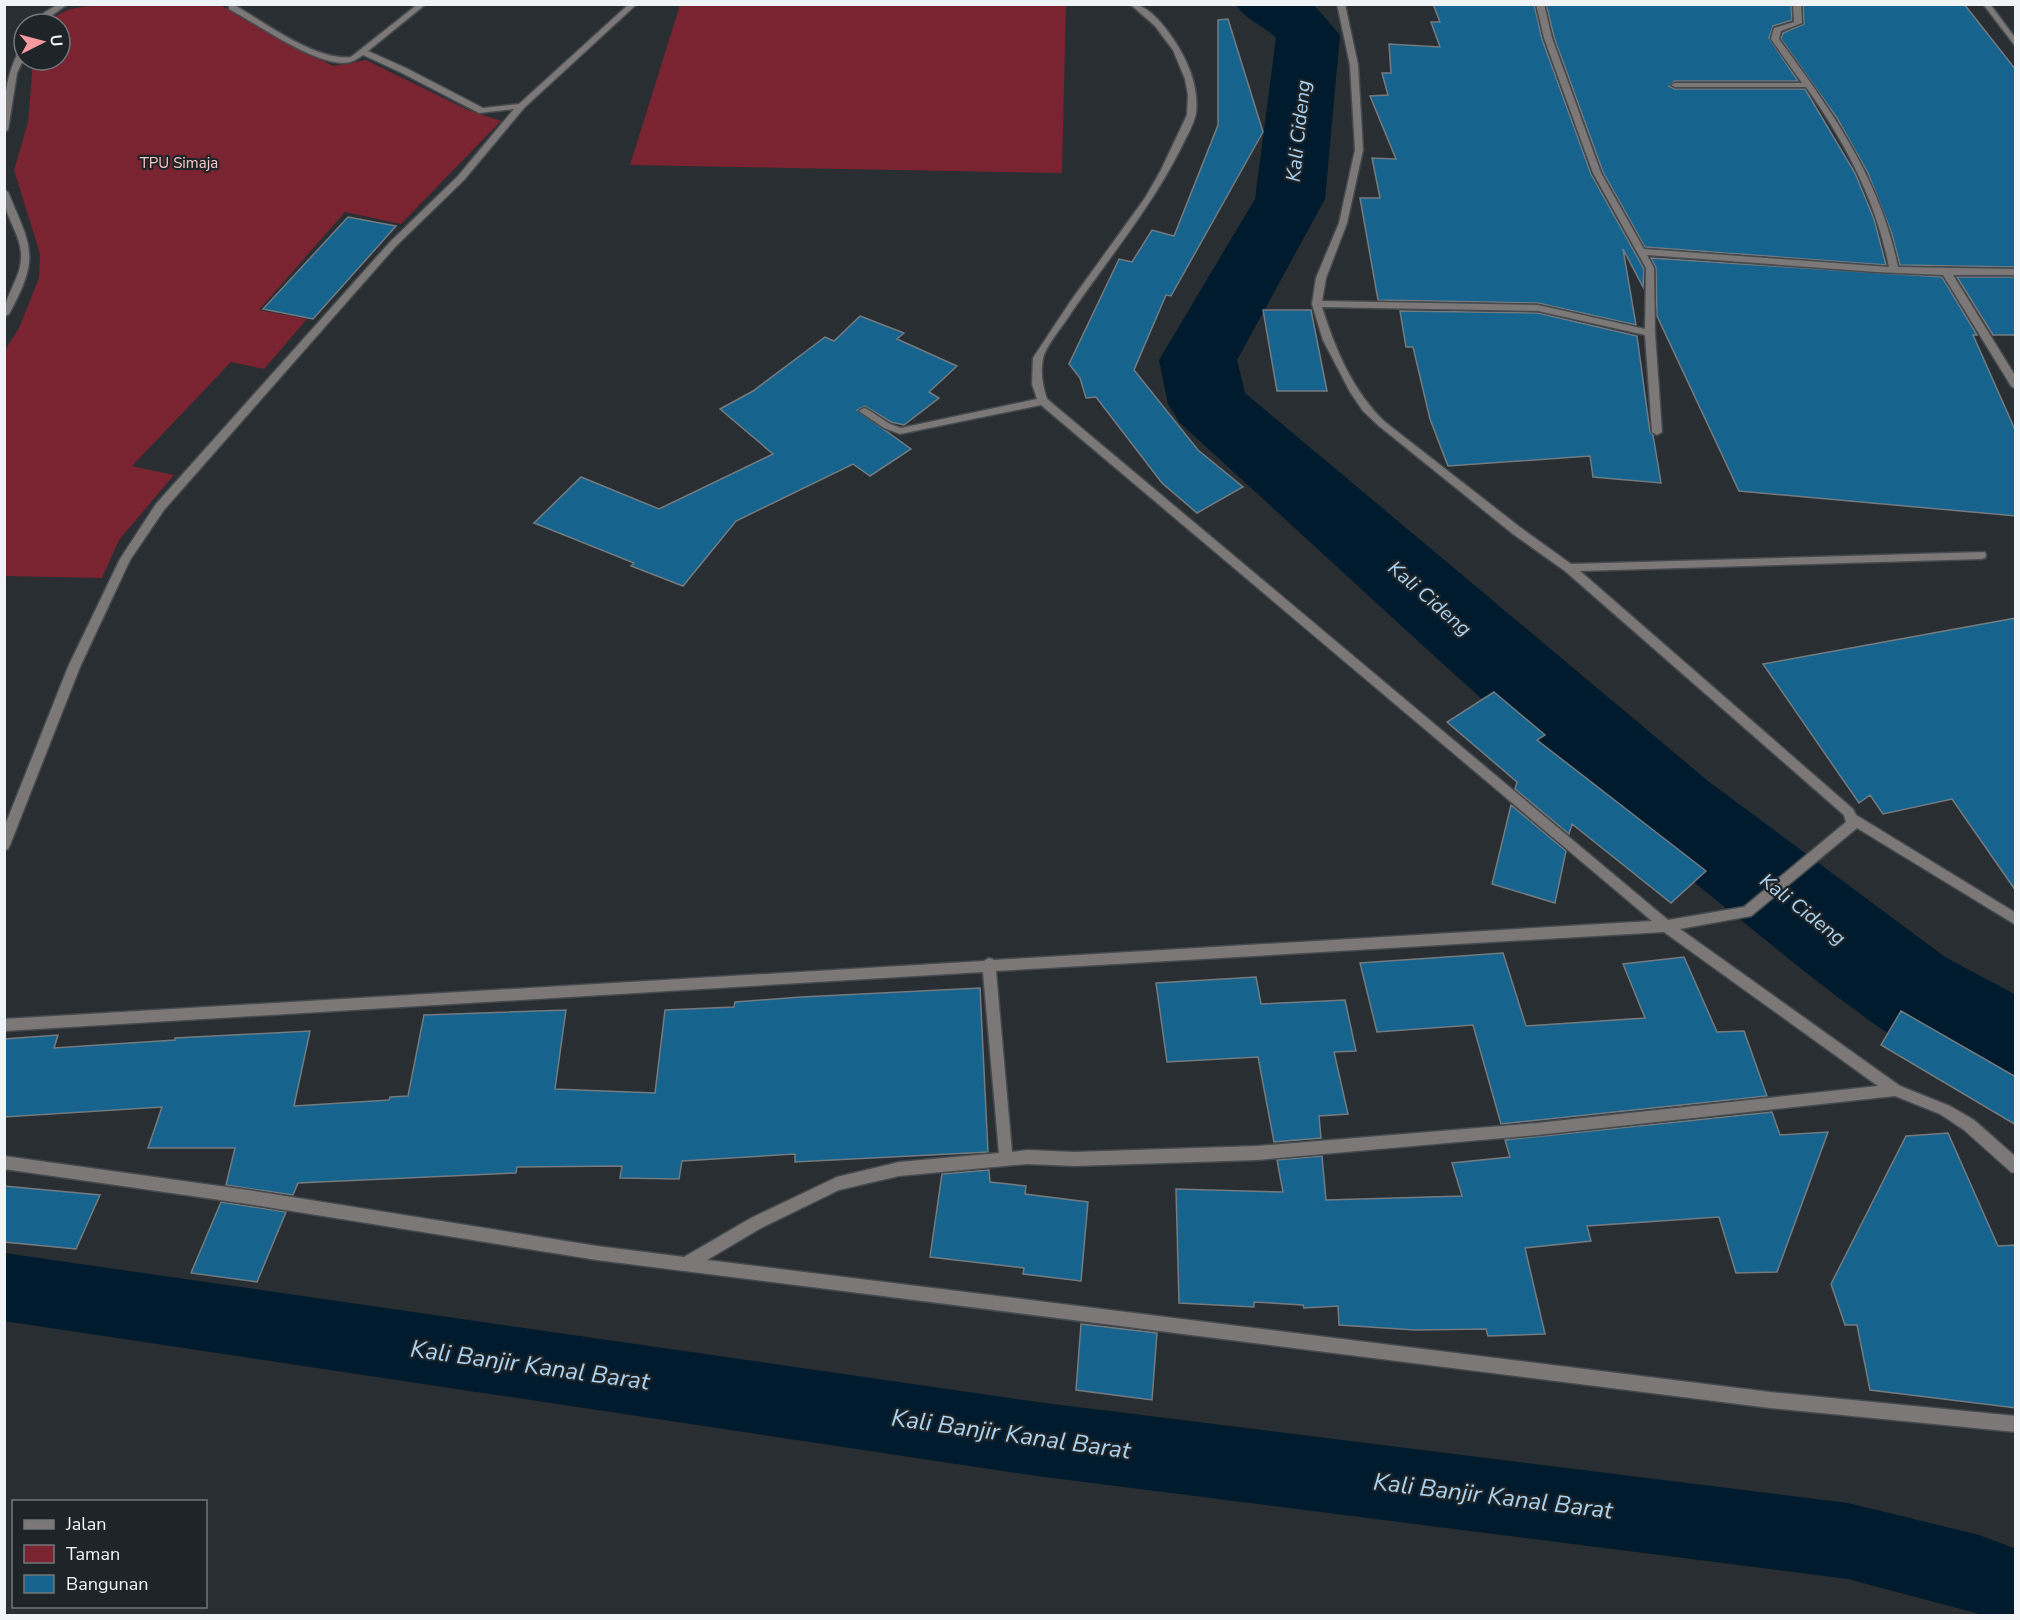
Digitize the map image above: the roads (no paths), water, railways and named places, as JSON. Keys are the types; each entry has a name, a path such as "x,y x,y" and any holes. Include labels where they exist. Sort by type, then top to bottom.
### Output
{"street":[{"path":"51,12 65,4"},
{"path":"233,4 232,7 284,36 336,61 348,61 363,52 423,4"},
{"path":"4,845 79,656 125,559 160,507 393,244 460,178 521,106 634,4"},
{"path":"1133,4 1151,16 1181,55 1191,86 1192,114 1164,176 1038,358 1036,384 1043,401 1666,926 1895,1089 1945,1110 1969,1125 2016,1167"},
{"path":"1341,4 1354,65 1359,150 1343,223 1321,278 1317,304 1328,340 1366,409 1517,531 1569,568 1853,819 2016,920"},
{"path":"1540,4 1551,47 1598,173 1650,268 1650,333 1657,432"},
{"path":"1797,4 1798,23 1777,30 1775,39 1809,85 1842,136 1871,192 1892,253 1894,270"},
{"path":"1986,4 2016,45"},
{"path":"363,52 404,70 482,111 521,106"},
{"path":"4,130 13,72"},
{"path":"1675,85 1809,85"},
{"path":"4,192 28,256 26,274 4,314"},
{"path":"1643,252 1735,256 1947,273 2016,272"},
{"path":"1947,273 2016,386"},
{"path":"1317,304 1538,308 1650,333"},
{"path":"864,411 887,426 900,431 1043,401"},
{"path":"1569,568 1981,555"},
{"path":"4,1024 989,964 1666,926 1747,912 1853,824 1853,819"},
{"path":"989,964 1006,1159"},
{"path":"686,1264 756,1222 837,1184 899,1169 1006,1159 1268,1152 1537,1129 1895,1089"},
{"path":"4,1162 248,1197 597,1253 1758,1398 2016,1424"}],"waterway":[{"name":"Kali Cideng","path":"1266,4 1287,14 1308,35 1290,199 1198,360 1208,404 1673,809 1907,990 2016,1052"},
{"name":"Kali Banjir Kanal Barat","path":"4,1287 1037,1439 1848,1541 1979,1574 2016,1588"}],"park label":[{"name":"TPU Simaja","path":"179,163"}]}
